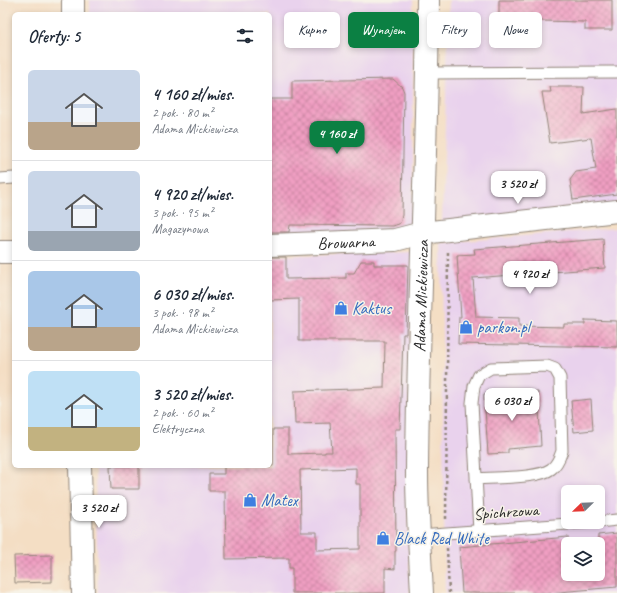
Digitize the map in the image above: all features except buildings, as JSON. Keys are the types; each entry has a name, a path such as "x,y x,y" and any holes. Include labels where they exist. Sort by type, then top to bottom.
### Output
{"street":[{"path":"73,0 73,12"},
{"name":"Adama Mickiewicza","path":"422,593 417,474 422,233 428,73 428,0"},
{"name":"Browarna","path":"272,245 395,240 422,233 617,212"},
{"path":"0,252 12,252"},
{"path":"80,468 83,593"}],"lane":[{"path":"428,73 617,72"},
{"path":"0,179 12,178"},
{"path":"476,479 539,474 552,469 559,460 562,451 560,378 555,369 547,366 491,368 480,375 474,386 472,403 476,479 479,531"},
{"name":"Spichrzowa","path":"605,521 617,520"},
{"name":"Spichrzowa","path":"419,535 561,525"}],"path":[{"path":"448,230 446,533 449,593"}],"shaded area":[{"path":"90,0 413,0 413,12 348,12 348,48 413,48 413,224 395,233 272,237 272,12 90,12"},
{"path":"449,0 617,0 617,204 442,222 447,48 481,48 481,12 449,12"},
{"path":"617,228 617,593 445,593 441,243"},
{"path":"412,252 407,482 410,593 98,593 95,468 272,468 272,256"}],"place":[{"name":"Kaktus","path":"341,308"},
{"name":"parkon.pl","path":"466,327"},
{"name":"Matex","path":"250,500"},
{"name":"Black Red White","path":"383,538"}]}
